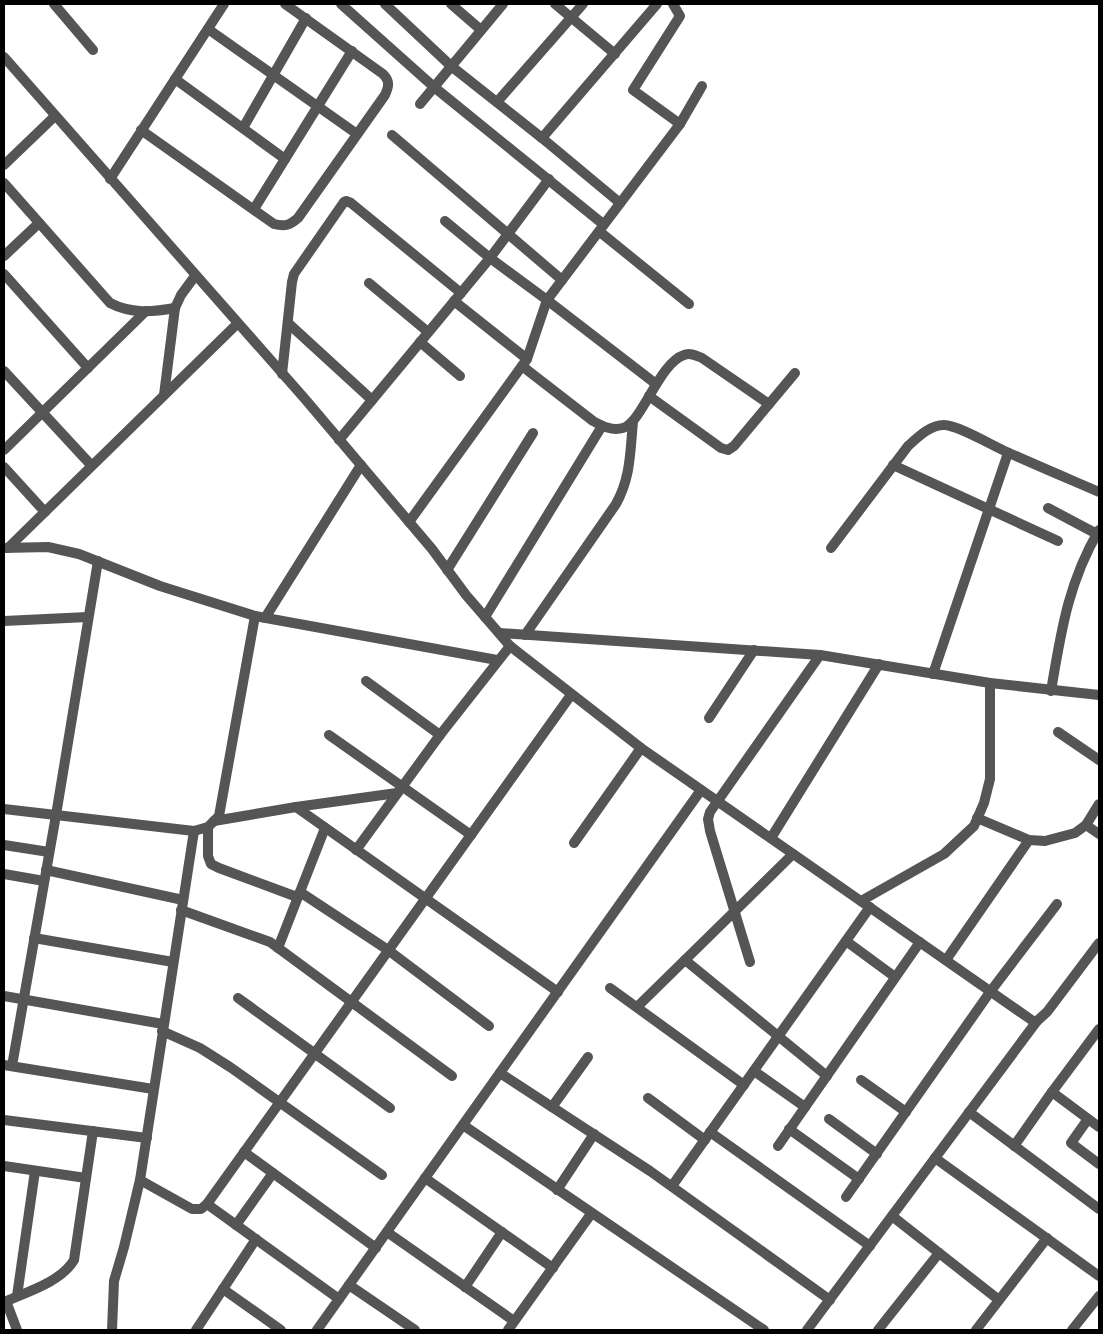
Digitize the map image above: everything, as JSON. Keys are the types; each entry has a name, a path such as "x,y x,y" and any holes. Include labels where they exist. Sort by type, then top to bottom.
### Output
{"street":[{"path":"54,4 93,50"},
{"path":"110,178 224,4"},
{"path":"142,130 274,224 283,226 291,224 298,218 385,95 389,86 388,79 383,74 286,4"},
{"path":"342,4 434,86 549,179 601,228 689,304"},
{"path":"385,4 451,66 620,203"},
{"path":"451,4 480,30"},
{"path":"420,104 503,4"},
{"path":"555,4 615,54"},
{"path":"497,102 582,4"},
{"path":"542,138 657,4"},
{"path":"673,4 680,16 632,90 680,124"},
{"path":"243,128 306,18"},
{"path":"208,29 357,134"},
{"path":"254,209 352,51"},
{"path":"4,57 361,465 409,522 466,595 510,646 641,748 1027,1018 1037,1021"},
{"path":"175,79 285,159"},
{"path":"409,522 525,363 547,300 680,124 702,86"},
{"path":"4,164 55,116"},
{"path":"392,135 562,280"},
{"path":"339,440 490,258 549,179"},
{"path":"4,183 110,303 126,310 146,311 176,308"},
{"path":"282,374 294,274 346,201 351,202 461,292"},
{"path":"445,221 490,258 656,384"},
{"path":"4,256 39,223"},
{"path":"4,274 88,368"},
{"path":"164,395 176,308 181,295 195,276"},
{"path":"369,283 428,332"},
{"path":"454,302 593,421 605,428 623,428 633,422"},
{"path":"4,450 146,311"},
{"path":"288,323 372,400"},
{"path":"6,548 237,324"},
{"path":"420,342 460,376"},
{"path":"525,635 624,490 628,473 633,422 648,396 671,364 684,355 692,354 702,358 769,404"},
{"path":"4,371 91,465"},
{"path":"648,396 721,448 728,450 734,446 795,373"},
{"path":"831,548 908,446 921,434 934,427 944,425 954,427 1008,453 1099,492"},
{"path":"485,617 602,426"},
{"path":"447,570 533,433"},
{"path":"933,674 1008,453"},
{"path":"361,465 260,616 219,816 211,824 208,856 211,864 219,868 298,895 388,950 489,1026"},
{"path":"893,465 1058,541"},
{"path":"4,467 45,512"},
{"path":"1048,508 1098,532 1077,573 1068,601 1051,690"},
{"path":"6,548 48,546 79,554 160,586 260,616 497,660"},
{"path":"98,561 24,999 8,1066 153,1089"},
{"path":"4,621 88,617"},
{"path":"500,633 820,655 990,683 1098,693"},
{"path":"356,850 440,735 497,660 510,646"},
{"path":"709,718 754,650"},
{"path":"750,962 708,819 820,655"},
{"path":"771,838 879,664"},
{"path":"366,681 440,735"},
{"path":"672,1186 846,941 865,904 944,854 958,843 974,826 984,803 990,779 990,683"},
{"path":"140,1180 192,1209 201,1209 207,1204 571,695"},
{"path":"1058,732 1099,760"},
{"path":"329,736 399,790 471,835"},
{"path":"574,843 641,748"},
{"path":"4,809 194,831 211,824 296,807 399,790"},
{"path":"317,1330 701,790"},
{"path":"977,818 1029,840 1045,841 1075,833 1086,825 1099,804"},
{"path":"296,807 558,992"},
{"path":"1086,825 1099,834"},
{"path":"278,948 325,828"},
{"path":"112,1330 114,1281 140,1180 194,831"},
{"path":"946,960 1029,840"},
{"path":"4,845 49,852"},
{"path":"637,1007 793,854"},
{"path":"4,874 45,876 182,905 270,942 452,1076"},
{"path":"846,1197 990,992 1057,904"},
{"path":"34,938 173,962"},
{"path":"846,941 895,977"},
{"path":"778,1146 920,942"},
{"path":"807,1330 1037,1021 1048,1012 1099,943"},
{"path":"685,960 827,1076"},
{"path":"610,988 744,1085"},
{"path":"4,996 163,1028 230,1067 382,1175"},
{"path":"238,998 390,1108"},
{"path":"1014,1146 1099,1029"},
{"path":"552,1107 588,1057"},
{"path":"754,1071 805,1107"},
{"path":"500,1074 672,1186 830,1300"},
{"path":"861,1080 906,1112"},
{"path":"1052,1092 1099,1127"},
{"path":"648,1098 708,1136 870,1246"},
{"path":"969,1112 1099,1209"},
{"path":"829,1119 877,1154"},
{"path":"1088,1119 1071,1143 1099,1164"},
{"path":"4,1120 147,1138"},
{"path":"463,1125 591,1214 764,1330"},
{"path":"790,1130 859,1179"},
{"path":"17,1330 5,1302 60,1277 69,1269 74,1260 93,1131"},
{"path":"557,1190 594,1134"},
{"path":"244,1152 376,1248"},
{"path":"935,1158 1099,1276"},
{"path":"4,1166 86,1178"},
{"path":"17,1296 35,1171"},
{"path":"236,1225 273,1173"},
{"path":"425,1178 553,1268"},
{"path":"207,1204 339,1299"},
{"path":"508,1330 591,1214"},
{"path":"892,1216 999,1300"},
{"path":"387,1232 514,1321"},
{"path":"465,1287 502,1232"},
{"path":"976,1330 1047,1238"},
{"path":"196,1330 256,1239"},
{"path":"883,1328 939,1253"},
{"path":"350,1284 415,1330"},
{"path":"223,1289 281,1330"},
{"path":"1072,1330 1099,1296"}]}
